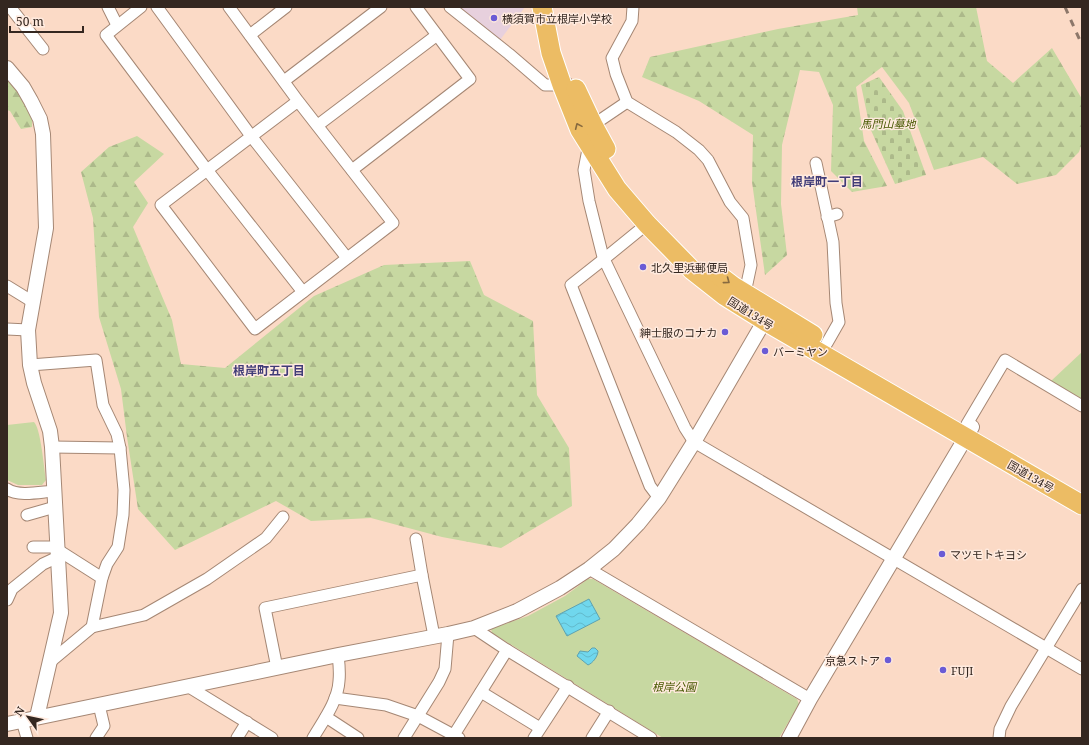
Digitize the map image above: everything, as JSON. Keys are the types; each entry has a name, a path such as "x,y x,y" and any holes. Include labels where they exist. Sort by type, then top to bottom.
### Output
{"highway":[{"name":"国道134号","path":"542,7 551,53 567,83 626,182 655,218 699,261 745,293 768,315 968,430 1082,493"},
{"name":"国道134号","path":"554,7 564,51 567,83 580,130 617,189 647,224 692,270 725,296 827,342 968,430 1082,505"}],"street":[{"path":"10,7 43,49"},
{"path":"108,7 117,25"},
{"path":"141,7 106,35 207,170 303,292"},
{"path":"157,7 251,136 347,258"},
{"path":"229,7 298,101 393,223 255,329 162,205 298,101"},
{"path":"250,35 286,7"},
{"path":"284,81 381,7"},
{"path":"352,170 470,79 416,7"},
{"path":"450,7 545,85 567,83"},
{"path":"633,7 632,21 612,58 616,74 627,102 676,132 699,150 708,160 730,202 743,218 751,265 745,293"},
{"path":"318,125 438,35"},
{"path":"7,68 23,87 31,101 40,119 43,134 46,228 28,330 30,365 34,383 50,431 52,447 61,613 37,717"},
{"path":"592,125 627,102"},
{"path":"589,144 584,170 588,201 602,257 685,428 694,442 894,558 1082,670"},
{"path":"816,163 832,215 836,303 839,322 827,342"},
{"path":"647,224 571,285 650,486 659,498"},
{"path":"7,286 33,302"},
{"path":"7,724 474,628 517,611 560,588 589,569 614,549 638,524 659,498 694,442 768,315"},
{"path":"7,329 28,330"},
{"path":"30,365 96,360 103,405 117,434 120,448 124,490 123,515 118,547 107,564 102,578 92,627"},
{"path":"789,738 810,699 968,430 1005,360 1082,406"},
{"path":"52,447 120,448"},
{"path":"7,489 12,492 27,493 54,491"},
{"path":"27,515 55,506"},
{"path":"50,662 92,627 144,615 207,578 266,538 283,517"},
{"path":"404,738 439,682 444,669 441,635 422,575 416,539"},
{"path":"33,547 58,551 102,578"},
{"path":"7,600 12,589 58,551"},
{"path":"589,569 810,699"},
{"path":"277,668 265,608 422,575"},
{"path":"999,738 1000,729 1011,706 1082,589"},
{"path":"474,628 507,650 651,738"},
{"path":"335,698 386,705 418,716 455,737 507,650"},
{"path":"313,738 326,717 335,698 340,682 338,655"},
{"path":"534,738 568,686"},
{"path":"189,687 272,738"},
{"path":"481,692 540,728"},
{"path":"96,738 104,726 99,705"},
{"path":"592,738 609,711"},
{"path":"326,717 358,738"},
{"path":"22,721 27,738"},
{"path":"237,738 247,722"}],"shaded area":[{"name":"横須賀市立根岸小学校","path":"456,7 525,7 500,40"}],"green space":[{"path":"857,7 976,7 987,61 1013,83 1052,48 1082,99 1082,143 1079,152 1056,175 1017,184 983,157 934,170 909,103 882,67 856,87 864,141 887,186 852,192 831,171 833,105 819,72 800,70 782,145 781,204 787,255 765,275 752,182 753,135 699,101 642,77 650,57 778,29 858,15"},
{"name":"馬門山墓地","path":"879,77 903,111 926,175 895,184 870,128 861,85"},
{"path":"7,78 29,105 32,127 21,129 10,111 7,110"},
{"path":"137,136 164,154 134,182 148,203 133,227 172,320 181,364 225,368 314,296 384,265 470,261 484,295 533,321 537,395 569,448 572,506 501,548 442,537 371,518 311,521 276,501 175,550 138,509 121,389 99,317 93,218 81,172 109,147"},
{"path":"1082,352 1082,399 1051,381"},
{"path":"34,422 39,432 46,480 42,485 18,485 7,480 7,425"},
{"name":"根岸公園","path":"588,579 593,579 797,699 799,704 779,738 663,738 492,633 491,629 528,616 565,596"}],"water":[{"path":"589,599 600,619 567,636 556,616"},
{"path":"592,648 595,648 598,653 593,661 588,665 577,656 580,651 588,652"}],"railway":[{"path":"1065,7 1082,45"}],"place":[{"name":"横須賀市立根岸小学校","path":"494,18"},
{"name":"北久里浜郵便局","path":"643,267"},
{"name":"紳士服のコナカ","path":"725,332"},
{"name":"バーミヤン","path":"765,351"},
{"name":"マツモトキヨシ","path":"942,554"},
{"name":"京急ストア","path":"888,660"},
{"name":"FUJI","path":"943,670"}],"district":[{"name":"根岸町一丁目","path":"827,181"},
{"name":"根岸町五丁目","path":"269,370"}]}
